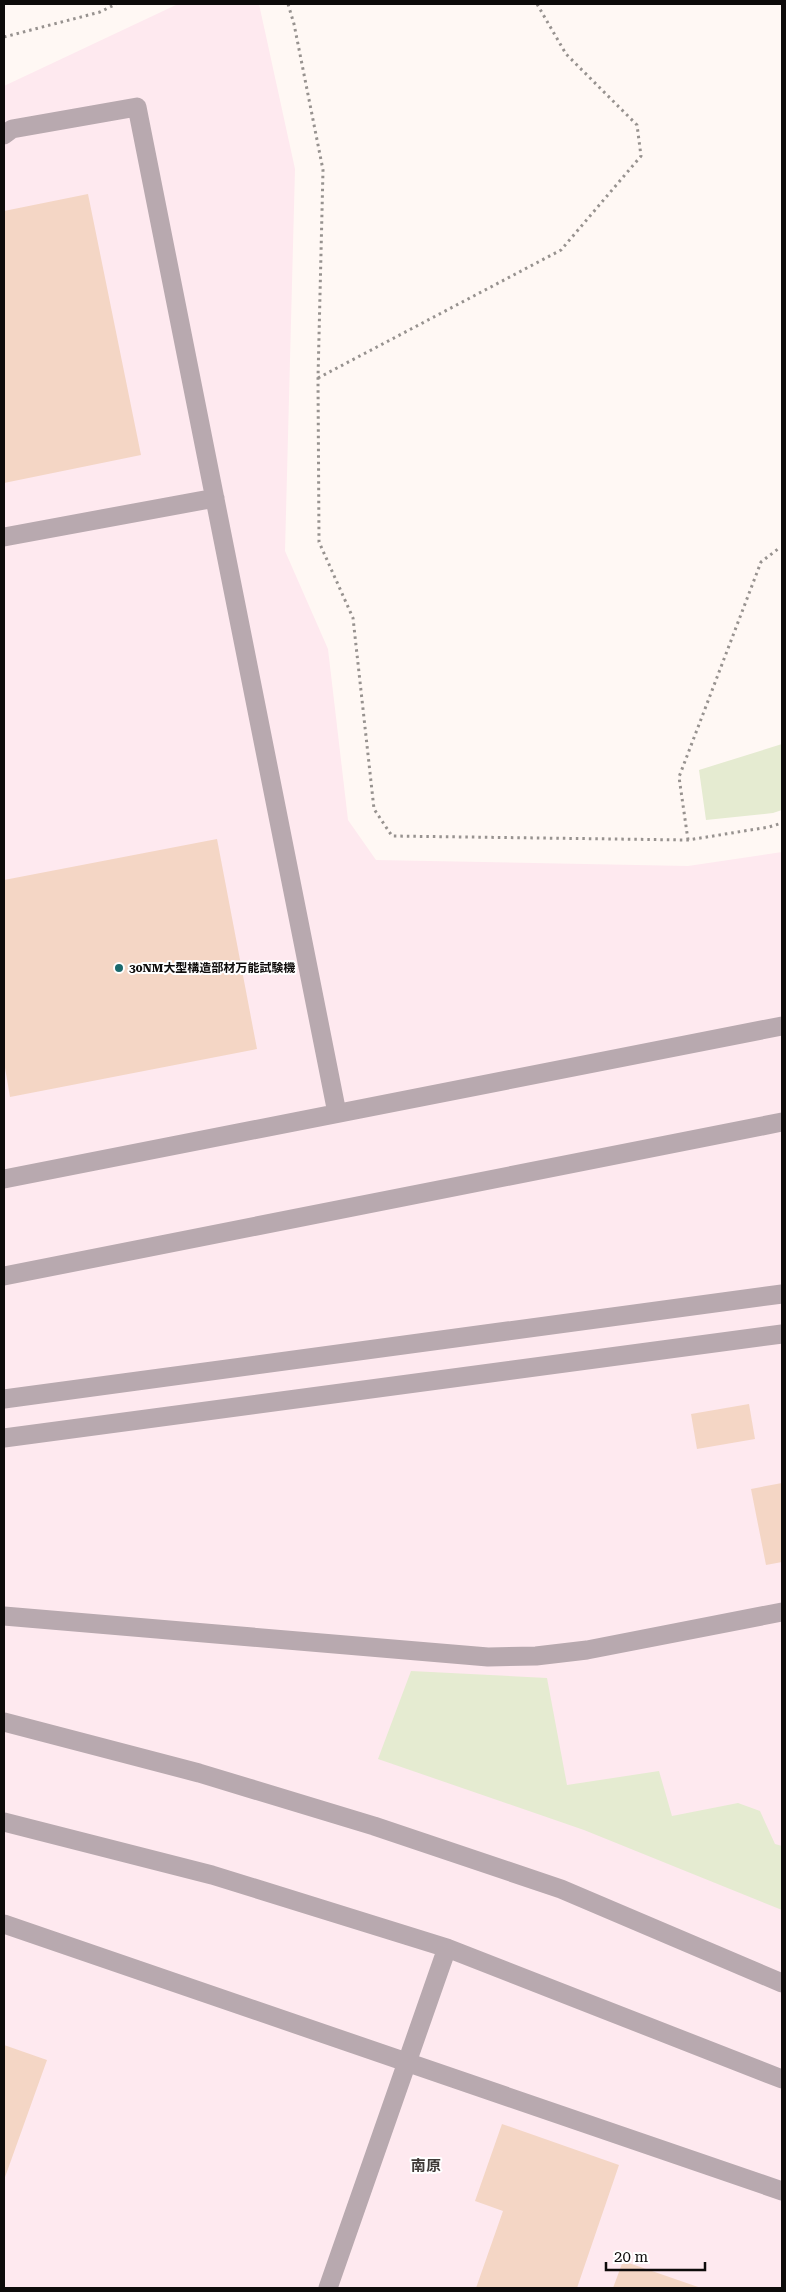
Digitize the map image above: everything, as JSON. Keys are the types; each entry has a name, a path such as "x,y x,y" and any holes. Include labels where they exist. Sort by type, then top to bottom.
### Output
{"lane":[{"path":"4,135 12,129 137,107 337,1113"},
{"path":"4,537 215,498"},
{"path":"4,1179 782,1026"},
{"path":"4,1276 782,1122"},
{"path":"4,1399 782,1294"},
{"path":"4,1438 782,1334"},
{"path":"4,1616 488,1657 536,1656 587,1650 782,1612"},
{"path":"4,1722 199,1773 392,1832 561,1889 782,1983"},
{"path":"4,1822 212,1875 447,1948 782,2079"},
{"path":"4,1924 782,2191"},
{"path":"328,2288 447,1948"}],"path":[{"path":"4,37 100,12 116,4"},
{"path":"288,4 294,24 323,170 318,378 319,542 353,618 374,809 392,836 688,840 769,827 782,823"},
{"path":"318,378 561,250 642,156 636,125 566,54 537,4"},
{"path":"688,840 679,777 760,562 782,548"}],"shaded area":[{"path":"178,4 259,4 295,169 285,551 328,649 348,820 376,860 688,866 782,852 782,2288 4,2288 4,86"}],"green space":[{"path":"782,744 782,810 773,813 706,820 699,770"},
{"path":"411,1671 547,1678 567,1785 659,1771 672,1816 738,1803 760,1811 775,1844 782,1846 782,1910 584,1830 378,1759"}],"building":[{"path":"88,194 141,455 4,483 4,211"},
{"path":"217,839 257,1049 10,1097 4,1062 4,880"},
{"path":"749,1404 755,1439 697,1449 691,1414"},
{"path":"782,1483 782,1562 766,1565 751,1489"},
{"path":"4,2045 47,2060 4,2180"},
{"path":"502,2124 619,2165 577,2288 476,2288 503,2211 475,2201"},
{"path":"623,2261 701,2288 613,2288"}],"place":[{"name":"30NM大型構造部材万能試験機","path":"119,968"}],"district":[{"name":"南原","path":"426,2166"}]}
